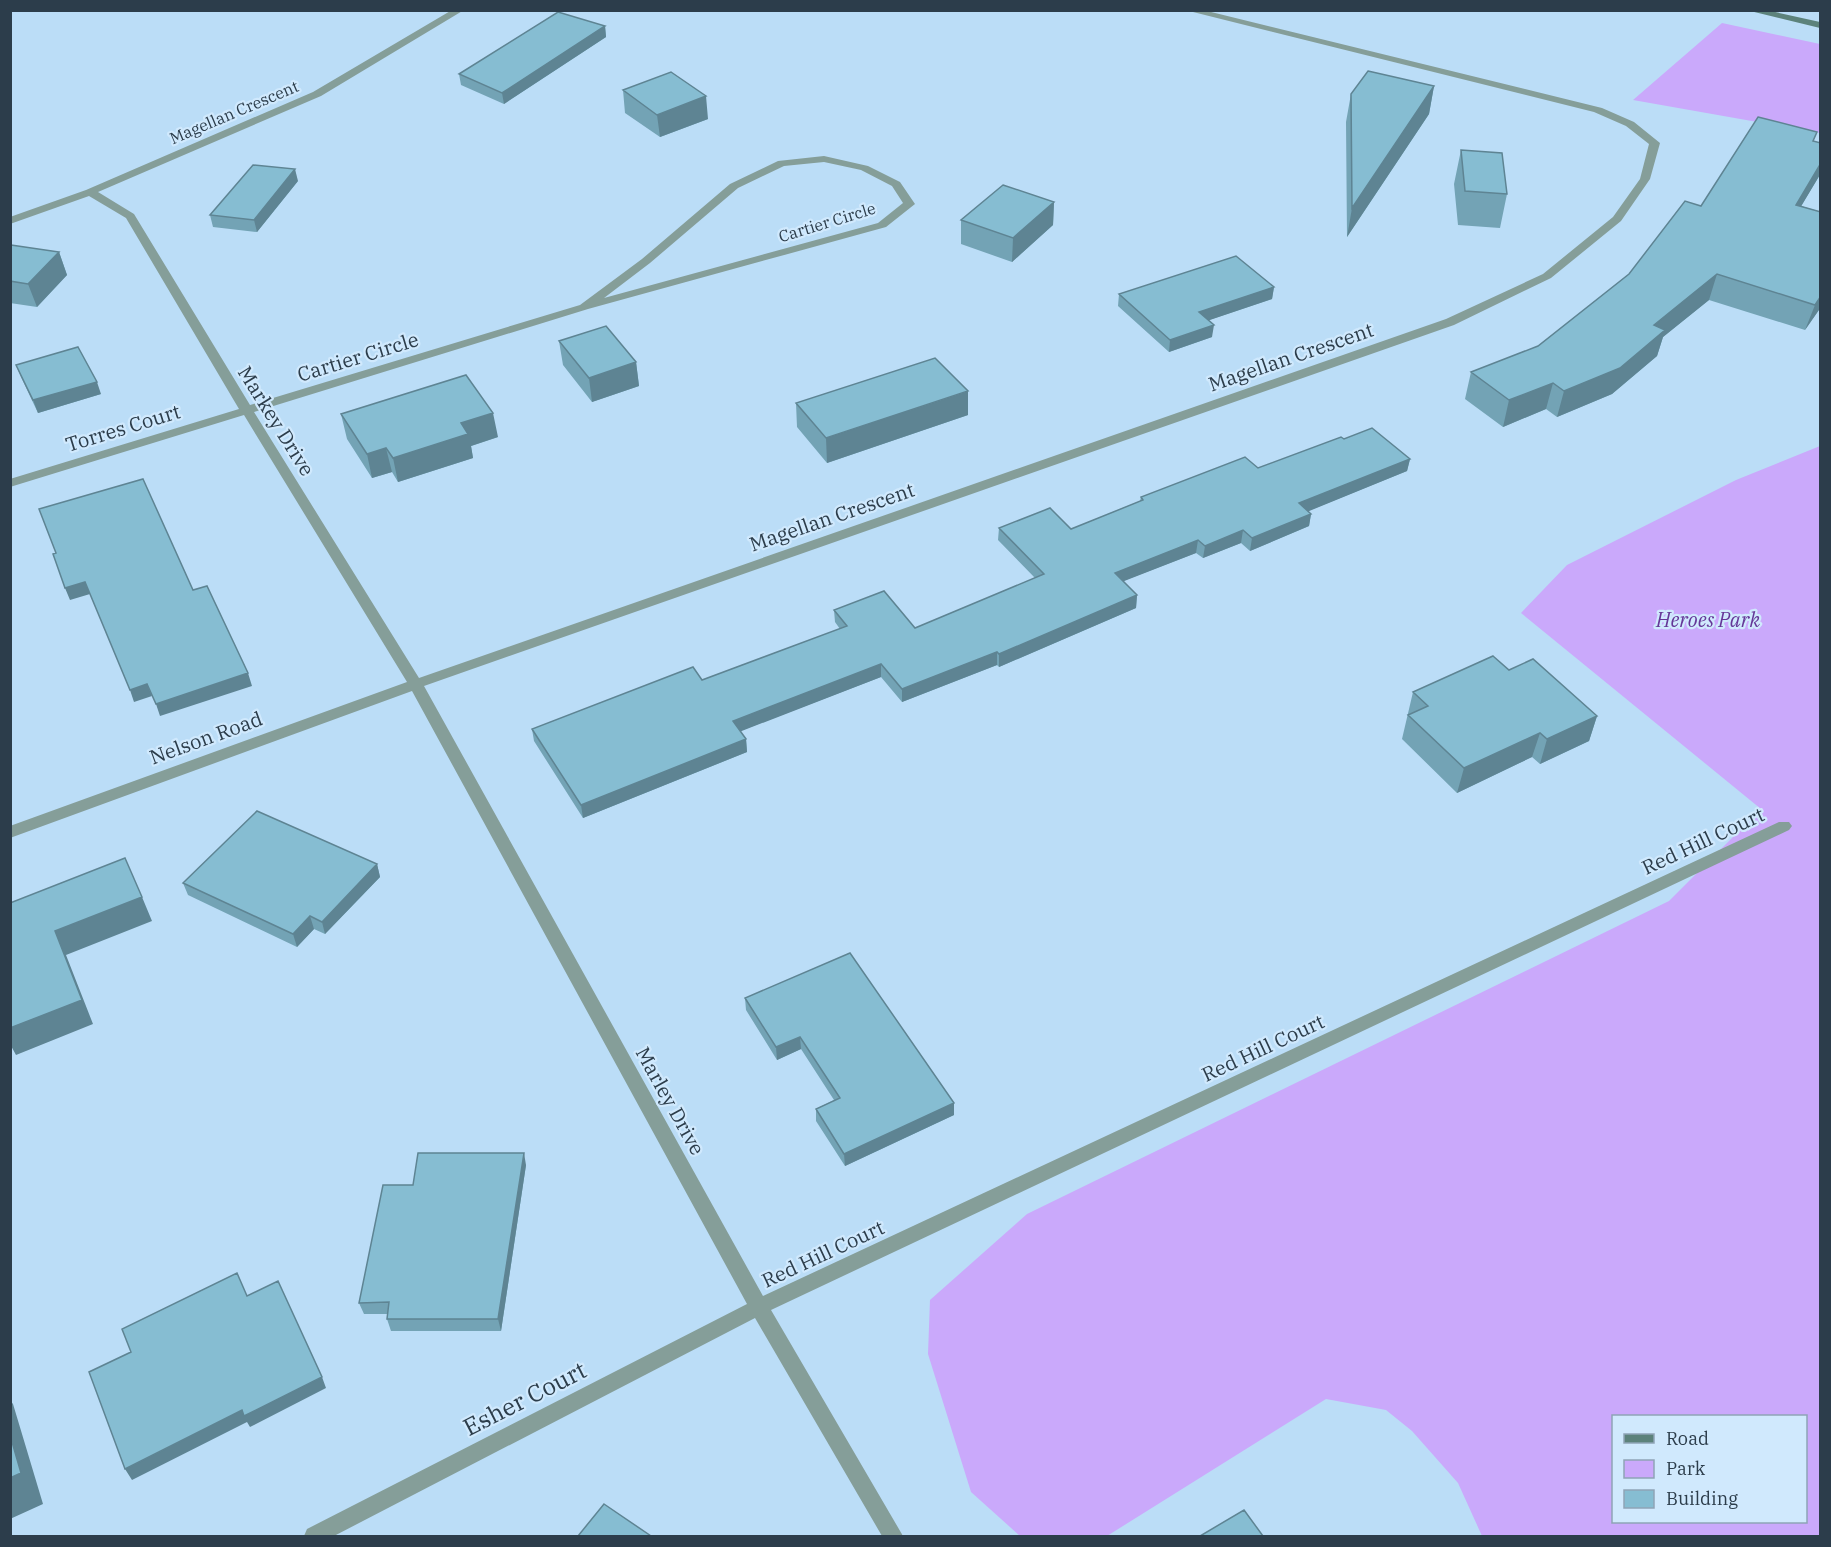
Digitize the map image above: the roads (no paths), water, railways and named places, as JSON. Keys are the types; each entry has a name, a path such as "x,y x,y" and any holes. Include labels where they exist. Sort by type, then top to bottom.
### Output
{"main road":[{"path":"1750,10 1821,25"}],"street":[{"name":"Magellan Crescent","path":"10,221 90,192 317,94 460,10"},
{"name":"Magellan Crescent","path":"416,684 1450,322 1547,276 1617,219 1645,179 1655,143 1630,124 1598,110 1189,10"},
{"name":"Cartier Circle","path":"247,411 584,307 882,225 909,204 896,184 864,168 824,159 782,163 734,186 646,261 584,307"},
{"name":"Markey Drive","path":"90,192 130,216 247,411 416,684"},
{"name":"Torres Court","path":"10,483 247,411"},
{"name":"Nelson Road","path":"10,832 416,684"},
{"name":"Marley Drive","path":"416,684 759,1307 893,1536"},
{"name":"Red Hill Court","path":"759,1307 1784,826"},
{"name":"Esher Court","path":"314,1536 759,1307"}],"park label":[{"name":"Heroes Park","path":"1708,620"}]}
